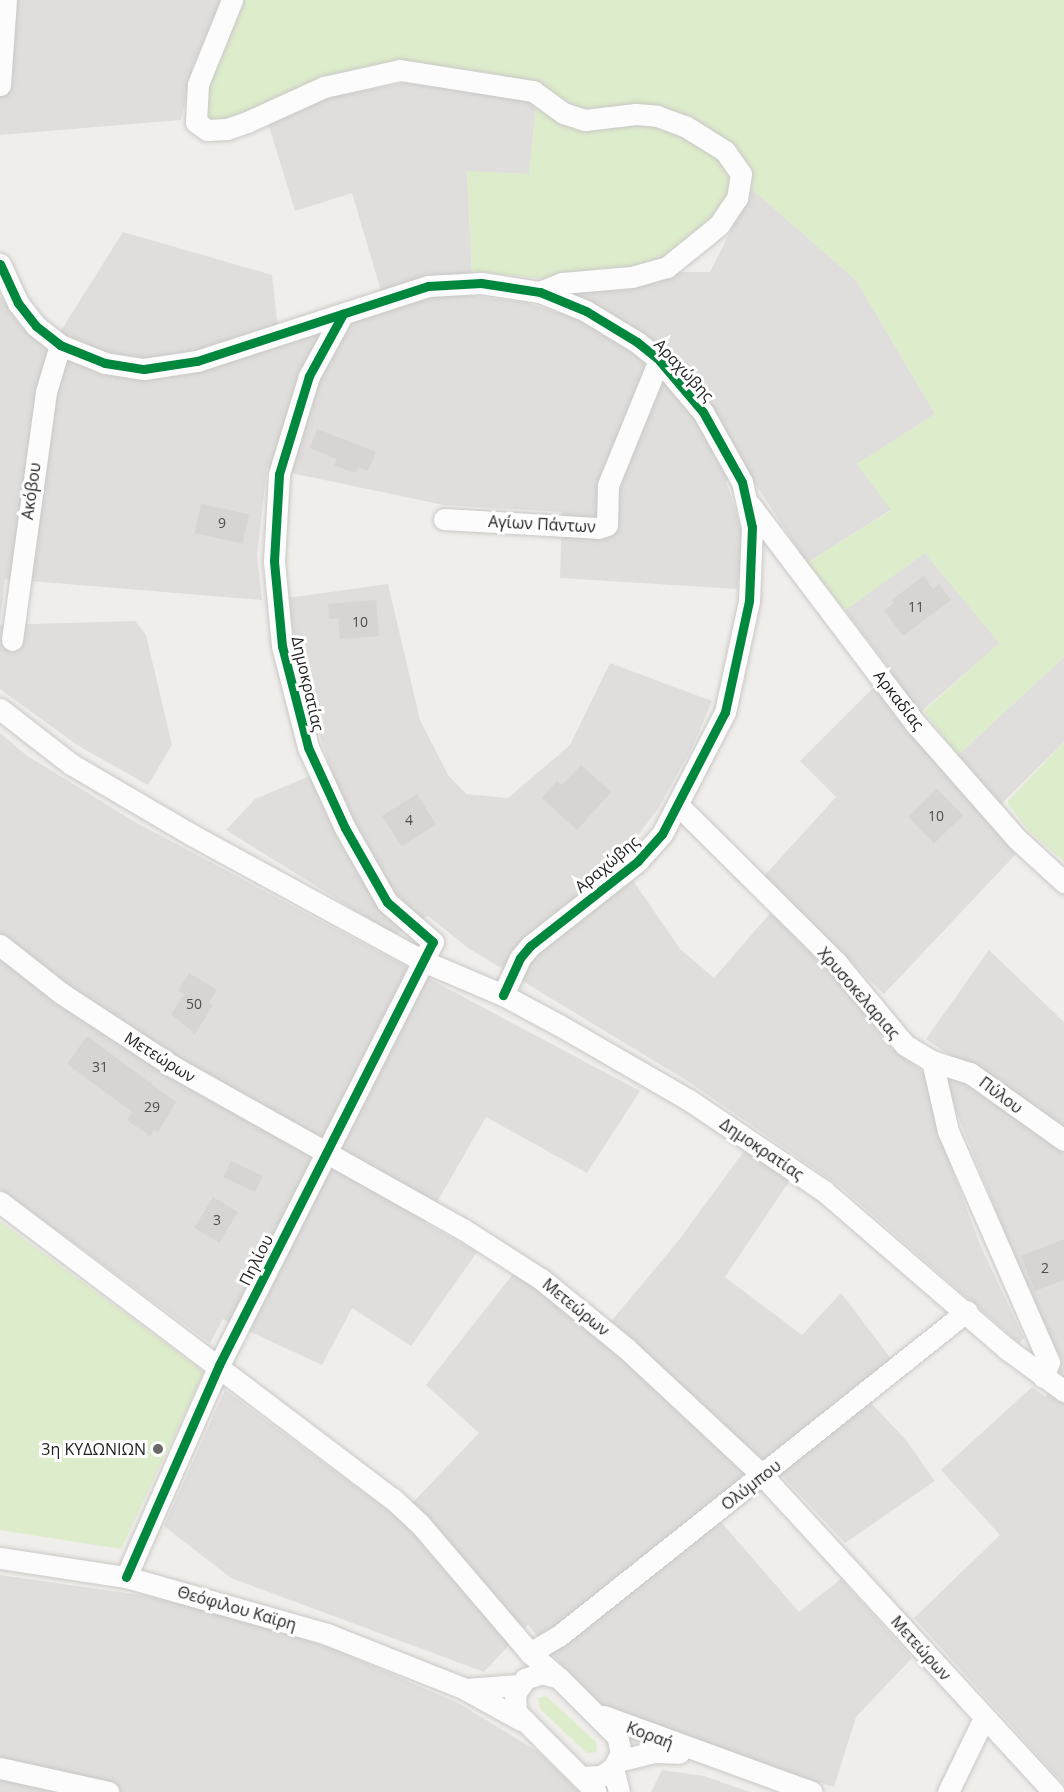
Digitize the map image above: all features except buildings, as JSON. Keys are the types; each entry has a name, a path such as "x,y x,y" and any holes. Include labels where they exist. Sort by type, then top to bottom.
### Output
{"street":[{"path":"0,85 6,0"},
{"path":"232,0 198,84 196,122 207,130 227,129 247,122 324,87 400,70 533,91 563,113 585,120 636,114 657,116 685,126 725,151 741,174 738,198 719,225 668,267 631,277 562,283 540,292"},
{"name":"Αραχώβης","path":"0,264 18,303 36,326 60,345 105,363 144,369 197,361 428,285 481,283 540,292 604,321 660,360 722,441 749,505 751,577 734,676 717,733 662,834 638,861 530,946 520,958 503,995"},
{"name":"Δημοκρατίας","path":"343,314 309,376 279,474 274,561 282,646 313,757 345,828 387,902 433,942 423,961"},
{"name":"Ακόβου","path":"12,640 46,392 60,345"},
{"name":"Αγίων Πάντων","path":"444,519 598,528 607,525 608,485 660,360"},
{"name":"Αρκαδίας","path":"749,505 915,723 1017,839 1064,882"},
{"name":"Δημοκρατίας","path":"0,709 71,764 423,961 503,995 689,1100 824,1191 1043,1377 1064,1391"},
{"name":"Χρυσοκελαριας","path":"678,805 836,962 905,1045 932,1061"},
{"name":"Μετεώρων","path":"0,945 61,993 174,1067 463,1228 541,1279 627,1349 763,1476 1054,1792"},
{"name":"Πηλίου","path":"126,1577 219,1365 423,961"},
{"path":"932,1061 948,1131 1049,1362 1043,1377"},
{"name":"Πύλου","path":"932,1061 970,1073 1064,1140"},
{"path":"0,1202 219,1365 405,1510 526,1648 617,1736 616,1765 619,1792"},
{"name":"Ολύμπου","path":"526,1648 560,1635 763,1476 967,1311"},
{"name":"Θεόφιλου Καϊρη","path":"0,1558 126,1577 327,1634 465,1689 521,1720 596,1792"},
{"path":"521,1720 513,1702 522,1682 526,1648"},
{"name":"Θεόφιλου Καϊρη","path":"465,1689 522,1682 542,1673 559,1678"},
{"name":"Κοραή","path":"592,1711 709,1756 812,1792"},
{"path":"948,1792 984,1718"},
{"name":"Κοραή","path":"581,1777 601,1776 616,1765 654,1752 709,1756"},
{"path":"0,1768 108,1792"}],"shaded area":[{"path":"0,0 223,0 193,65 181,120 0,135"},
{"path":"406,83 537,97 529,174 467,172 473,296 528,303 559,313 570,291 683,272 710,272 752,189 856,280 935,414 857,464 892,509 807,563 749,474 726,481 744,536 737,589 560,578 562,512 444,505 267,468 257,556 262,600 5,579 0,625 0,296 20,325 48,351 123,232 272,275 280,346 387,311 352,193 295,211 268,123 313,100"},
{"path":"925,553 1000,643 906,725 943,769 1064,657 1064,742 987,818 1016,854 884,994 764,876 836,797 800,761 891,670 845,610"},
{"path":"388,584 420,720 448,775 466,794 508,798 570,745 610,663 712,701 693,746 658,809 619,860 680,949 714,978 773,910 829,967 887,1044 926,1074 947,1155 980,1245 1024,1338 1019,1343 841,1187 689,1082 468,948 428,916 395,935 226,830 255,799 331,767 307,700 287,598"},
{"path":"135,621 146,635 172,745 148,785 77,745 0,689 0,625"},
{"path":"0,733 26,755 135,822 640,1091 587,1173 486,1117 425,1223 477,1252 411,1346 352,1308 322,1365 223,1319 210,1343 0,1189"},
{"path":"989,950 1064,1022 1064,1133 926,1039"},
{"path":"953,1073 980,1088 1064,1154 1064,1784 914,1618 1000,1535 941,1470 1032,1387 1046,1397 1062,1361 1037,1313 956,1111 945,1078"},
{"path":"744,1151 791,1179 725,1277 802,1335 841,1293 892,1360 856,1387 905,1439 935,1481 845,1543 768,1461 709,1508 799,1612 841,1579 912,1658 856,1717 834,1787 701,1745 594,1703 528,1625 484,1672 231,1578 164,1526 225,1390 398,1518 479,1433 426,1385 513,1274 538,1288 598,1337 679,1240"},
{"path":"0,1575 147,1596 251,1621 338,1651 458,1703 537,1751 581,1792 0,1792"},
{"path":"662,1770 704,1776 750,1792 651,1792"}],"green space":[{"path":"237,0 1064,0 1064,657 958,755 924,711 999,643 925,553 845,610 807,563 891,510 857,464 935,414 856,280 752,189 734,187 719,216 662,263 552,280 472,271 467,171 529,174 538,87 401,65 216,127 199,111"},
{"path":"1064,742 1064,861 1028,830 1007,802"},
{"path":"0,1221 204,1372 121,1549 0,1530"},
{"path":"546,1696 596,1742 597,1752 587,1753 540,1709 538,1698"}],"cycle path":[{"path":"0,264 18,303 36,326 60,345 105,363 144,369 197,361 428,286 481,283 540,292 586,311 637,342 659,360 703,412 742,482 752,527 749,601 725,712 662,834 638,861 530,946 520,958 503,995"},
{"path":"126,1577 219,1365 433,942 387,902 345,828 308,747 282,646 274,561 279,474 309,376 343,314"}],"place":[{"name":"3η ΚΥΔΩΝΙΩΝ","path":"158,1449"}]}
